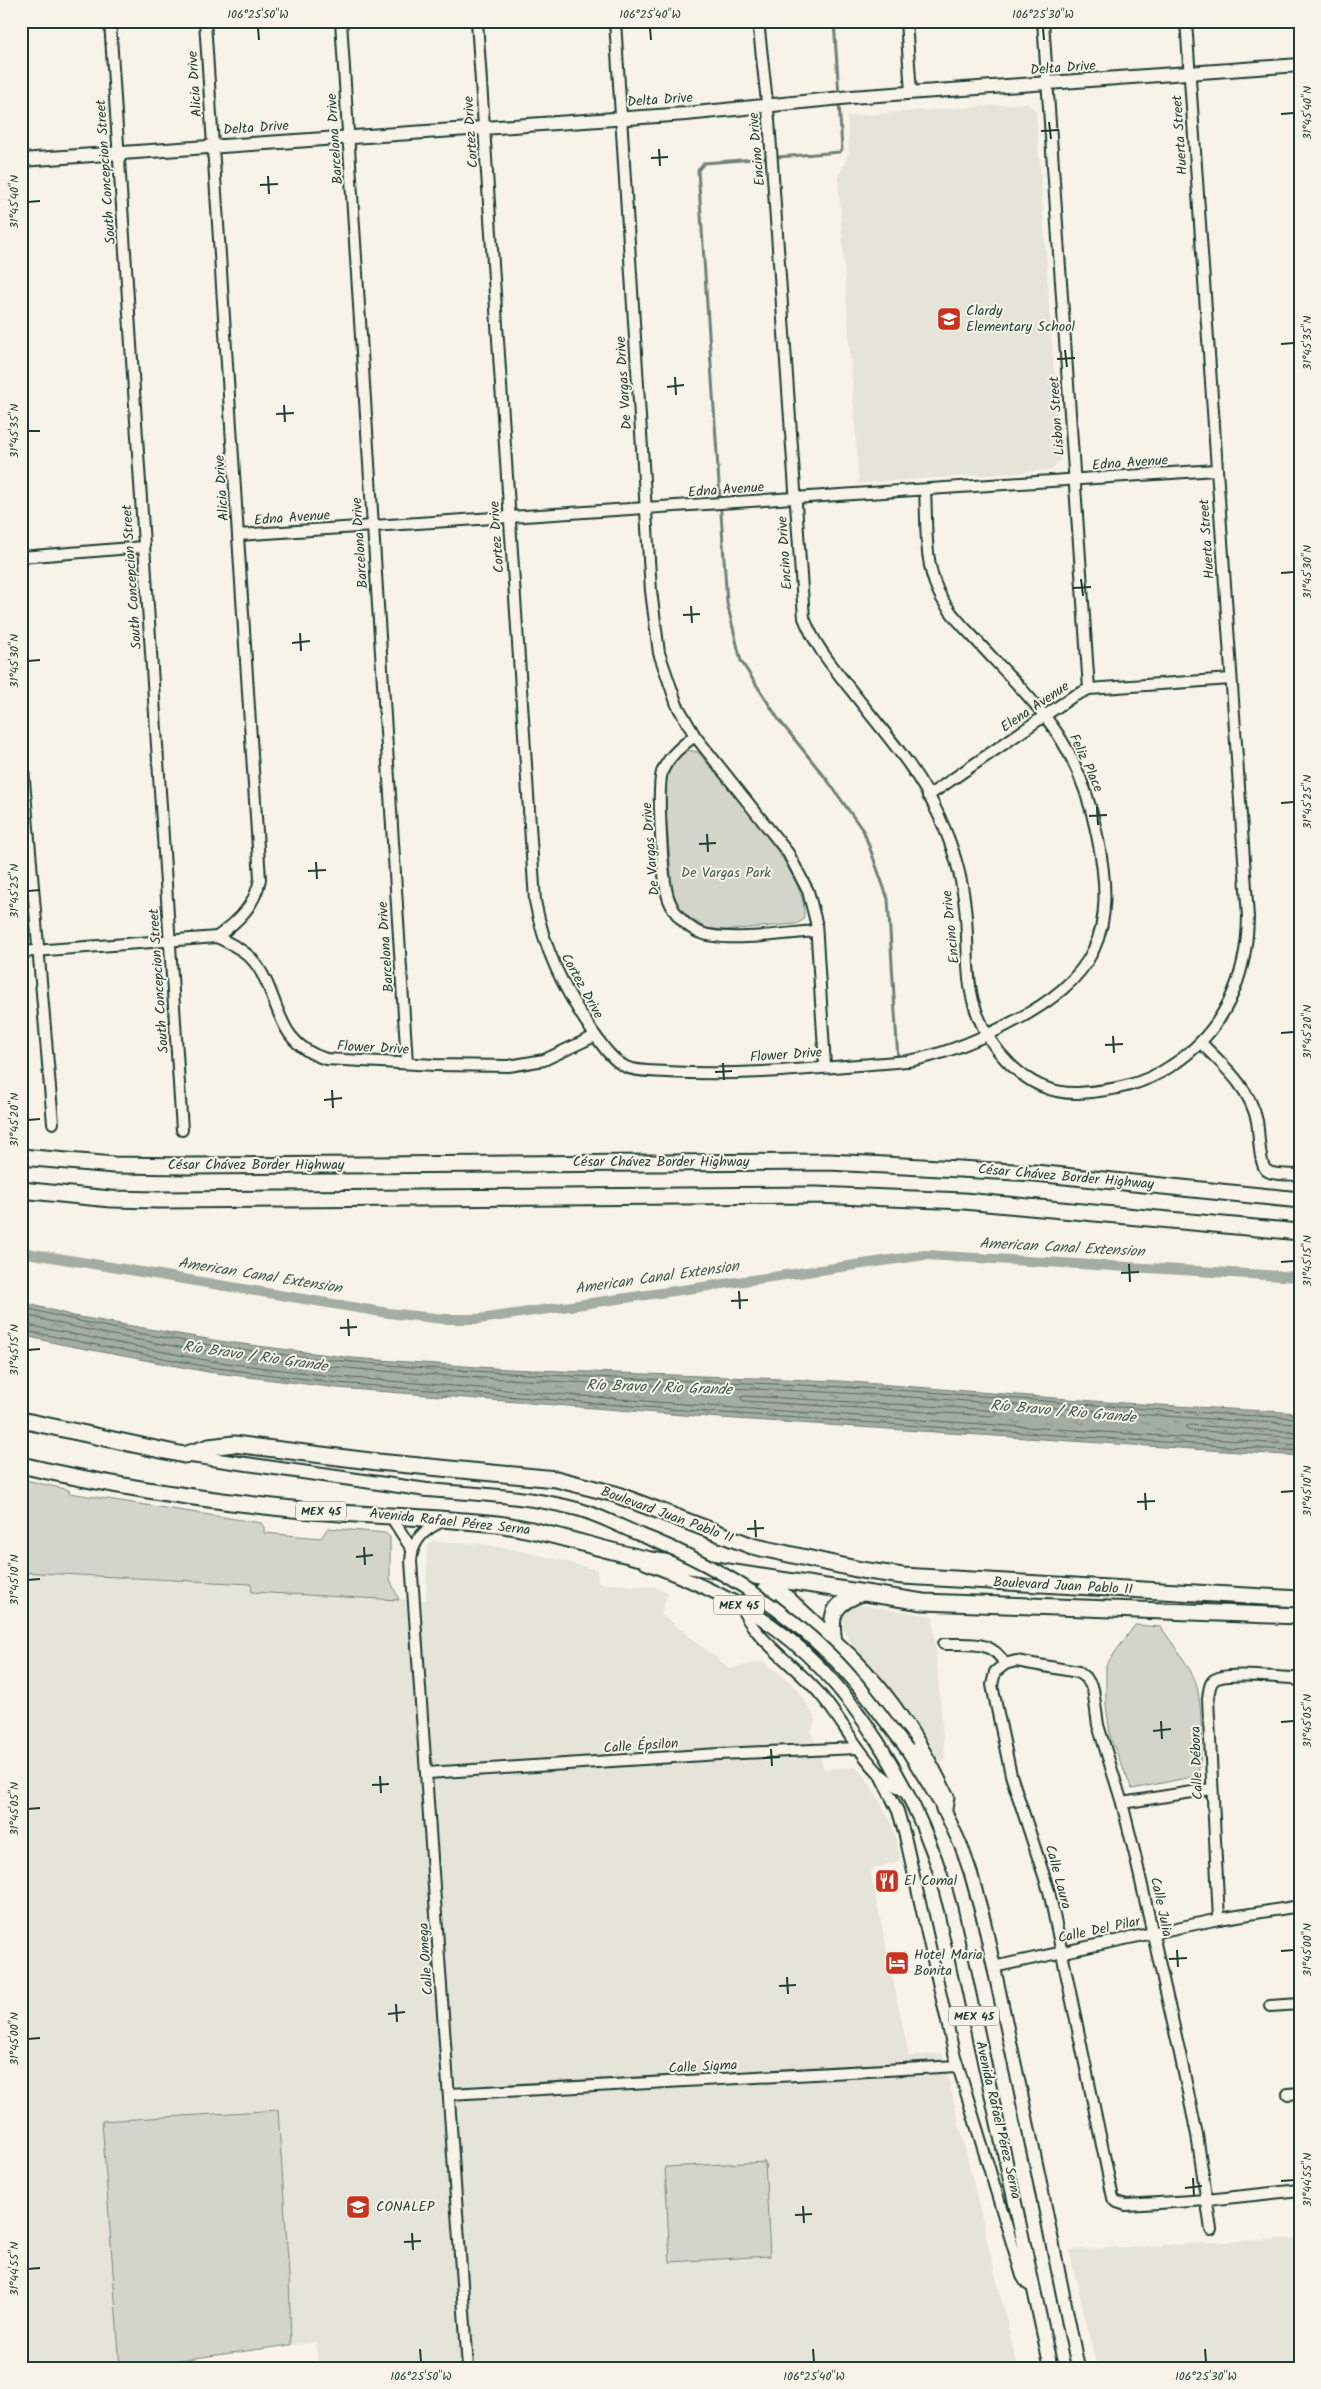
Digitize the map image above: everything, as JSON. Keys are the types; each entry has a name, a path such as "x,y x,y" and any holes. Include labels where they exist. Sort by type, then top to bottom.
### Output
{"highway":[{"name":"César Chávez Border Highway","path":"21,1157 114,1165 188,1166 829,1162 1035,1173 1300,1200"},
{"path":"21,1190 101,1198 158,1200 753,1194 878,1197 1094,1212 1300,1232"},
{"name":"MEX 45","path":"21,1420 184,1455"},
{"name":"Boulevard Juan Pablo II","path":"184,1455 223,1444 234,1444 378,1462 556,1479 615,1494 752,1546 861,1570 903,1576 1300,1599"},
{"name":"Avenida Rafael Pérez Serna","path":"21,1465 216,1500 312,1510 447,1520 536,1530 620,1554"},
{"name":"Boulevard Juan Pablo II","path":"620,1554 923,1602 1300,1616"},
{"path":"741,1606 767,1590 779,1591 863,1670 880,1690 921,1749 946,1797 944,1809"},
{"path":"834,1642 832,1621 836,1608 844,1600 864,1592"}],"main road":[{"name":"Delta Drive","path":"21,160 686,114 767,104 1300,65"},
{"name":"Avenida Rafael Pérez Serna","path":"184,1455 426,1490 504,1496 578,1509 670,1546 710,1565 749,1588 830,1655 851,1678 906,1749 944,1809 962,1848 971,1874 993,1967 1078,2368"},
{"name":"Avenida Rafael Pérez Serna","path":"620,1554 710,1589 765,1620 787,1637 812,1660 848,1699 876,1739 907,1794 921,1822 943,1879 1008,2163 1051,2368"}],"street":[{"name":"South Concepcion Street","path":"110,21 182,1130"},
{"name":"Alicia Drive","path":"205,21 260,879 255,897 249,908 217,937"},
{"name":"Barcelona Drive","path":"341,21 407,1063"},
{"name":"Cortez Drive","path":"477,21 535,901 540,926 555,969 565,989 596,1036"},
{"name":"De Vargas Drive","path":"615,21 651,590 659,654 677,705 695,736 788,853 808,891 816,931 825,1066"},
{"name":"Encino Drive","path":"758,21 767,104 802,606 810,634 826,658 906,761 939,815 957,867 965,906 970,986 973,1002 988,1034"},
{"path":"906,21 910,93"},
{"name":"Lisbon Street","path":"1043,21 1089,689"},
{"name":"Huerta Street","path":"1186,21 1248,917 1245,957 1234,993 1224,1012 1201,1044"},
{"name":"Edna Avenue","path":"238,535 1076,481 1216,470"},
{"name":"Feliz Place","path":"925,490 930,565 933,578 944,602 1045,717 1066,748 1088,798 1099,840 1104,876 1104,920 1095,949 1087,964 1071,984 1034,1010 988,1034"},
{"path":"21,557 143,547"},
{"name":"Elena Avenue","path":"928,796 1072,697 1089,689 1119,685 1231,679"},
{"name":"De Vargas Drive","path":"695,736 666,764 660,786 666,887 674,909 680,918 695,930 718,937 816,931"},
{"path":"21,745 53,1123"},
{"path":"21,952 217,937"},
{"name":"Flower Drive","path":"217,937 244,952 258,968 288,1033 304,1050 326,1059 492,1067 522,1064 567,1051 596,1036 612,1057 623,1066 637,1070 712,1074 908,1061 928,1058 988,1034"},
{"path":"988,1034 1008,1063 1028,1080 1056,1091 1073,1093 1117,1089 1137,1083 1170,1068 1201,1044 1235,1078 1250,1101 1260,1134 1261,1160 1266,1170 1271,1173 1300,1175"},
{"path":"390,1515 411,1548 425,1531 447,1520"},
{"name":"Calle Omega","path":"411,1548 468,2368"},
{"path":"741,1606 745,1617 754,1630 819,1693 858,1748 879,1773 907,1794"},
{"path":"944,1644 990,1646 999,1653 1005,1664"},
{"name":"Calle Julia","path":"1005,1664 1016,1661 1078,1672 1090,1682 1104,1745 1122,1803 1153,1933 1197,2135 1211,2230"},
{"name":"Calle Laura","path":"1005,1664 995,1672 992,1680 997,1710 1011,1774 1049,1891 1111,2194 1117,2202 1124,2205 1206,2200"},
{"name":"Calle Débora","path":"1219,1919 1211,1789 1208,1699 1211,1684 1214,1680 1227,1676 1297,1678 1300,1682"},
{"name":"Calle Épsilon","path":"427,1773 728,1754 858,1748"},
{"path":"879,1773 898,1811 906,1836 958,2066 1022,2276 1027,2284 1034,2288"},
{"path":"1122,1803 1211,1789"},
{"name":"Calle Del Pilar","path":"993,1967 1219,1919 1300,1906"},
{"path":"1270,2006 1300,2004"},
{"name":"Calle Sigma","path":"450,2094 958,2066"},
{"path":"1288,2094 1300,2093"},
{"path":"1206,2200 1300,2190"}],"shaded area":[{"name":"Clardy Elementary School","path":"1027,103 1036,111 1060,460 1052,470 859,483 838,177 849,153 847,116"},
{"path":"432,1541 482,1544 537,1554 597,1570 598,1583 655,1587 668,1592 661,1614 730,1669 764,1661 798,1689 816,1720 811,1731 824,1769 856,1767 867,1779 891,1822 901,1860 870,1870 909,2056 942,2053 1018,2368 318,2368 316,2342 291,2345 289,2275 277,2110 102,2121 120,2368 21,2368 21,1572 251,1584 252,1592 426,1600 427,1552"},
{"path":"854,1604 933,1616 945,1759 941,1762 912,1718 849,1640 843,1628 844,1608"},
{"path":"1300,2238 1300,2368 1097,2368 1069,2250"}],"green space":[{"name":"De Vargas Park","path":"688,750 698,752 746,809 782,858 795,881 803,903 803,920 796,924 725,930 706,928 691,919 679,907 672,890 664,784 672,764 678,756"},
{"path":"21,1479 69,1490 69,1493 261,1523 264,1527 264,1533 321,1538 328,1528 385,1533 390,1537 390,1579 399,1600 252,1592 251,1584 21,1572"},
{"path":"1135,1625 1161,1627 1194,1677 1201,1716 1201,1756 1197,1776 1132,1789 1111,1740 1106,1705 1106,1665"},
{"path":"278,2110 289,2275 291,2345 120,2368 102,2121"},
{"path":"765,2162 770,2256 670,2262 665,2167"}],"water":[{"name":"Río Bravo / Rio Grande","path":"21,1302 74,1316 219,1341 352,1358 507,1369 839,1381 1106,1402 1300,1413 1300,1456 721,1418 338,1388 208,1372 21,1335"}],"waterway":[{"path":"834,21 839,95"},
{"path":"839,102 842,149 840,152 704,163 698,170 727,603 741,661 779,720 828,781 864,832 888,899 898,1060"},
{"name":"American Canal Extension","path":"21,1252 388,1313 444,1319 479,1319 925,1255 1300,1277"}],"place":[{"name":"Clardy Elementary School","path":"949,319"},
{"name":"El Comal","path":"887,1881"},
{"name":"Hotel Maria Bonita","path":"897,1963"},
{"name":"CONALEP","path":"358,2207"}]}
